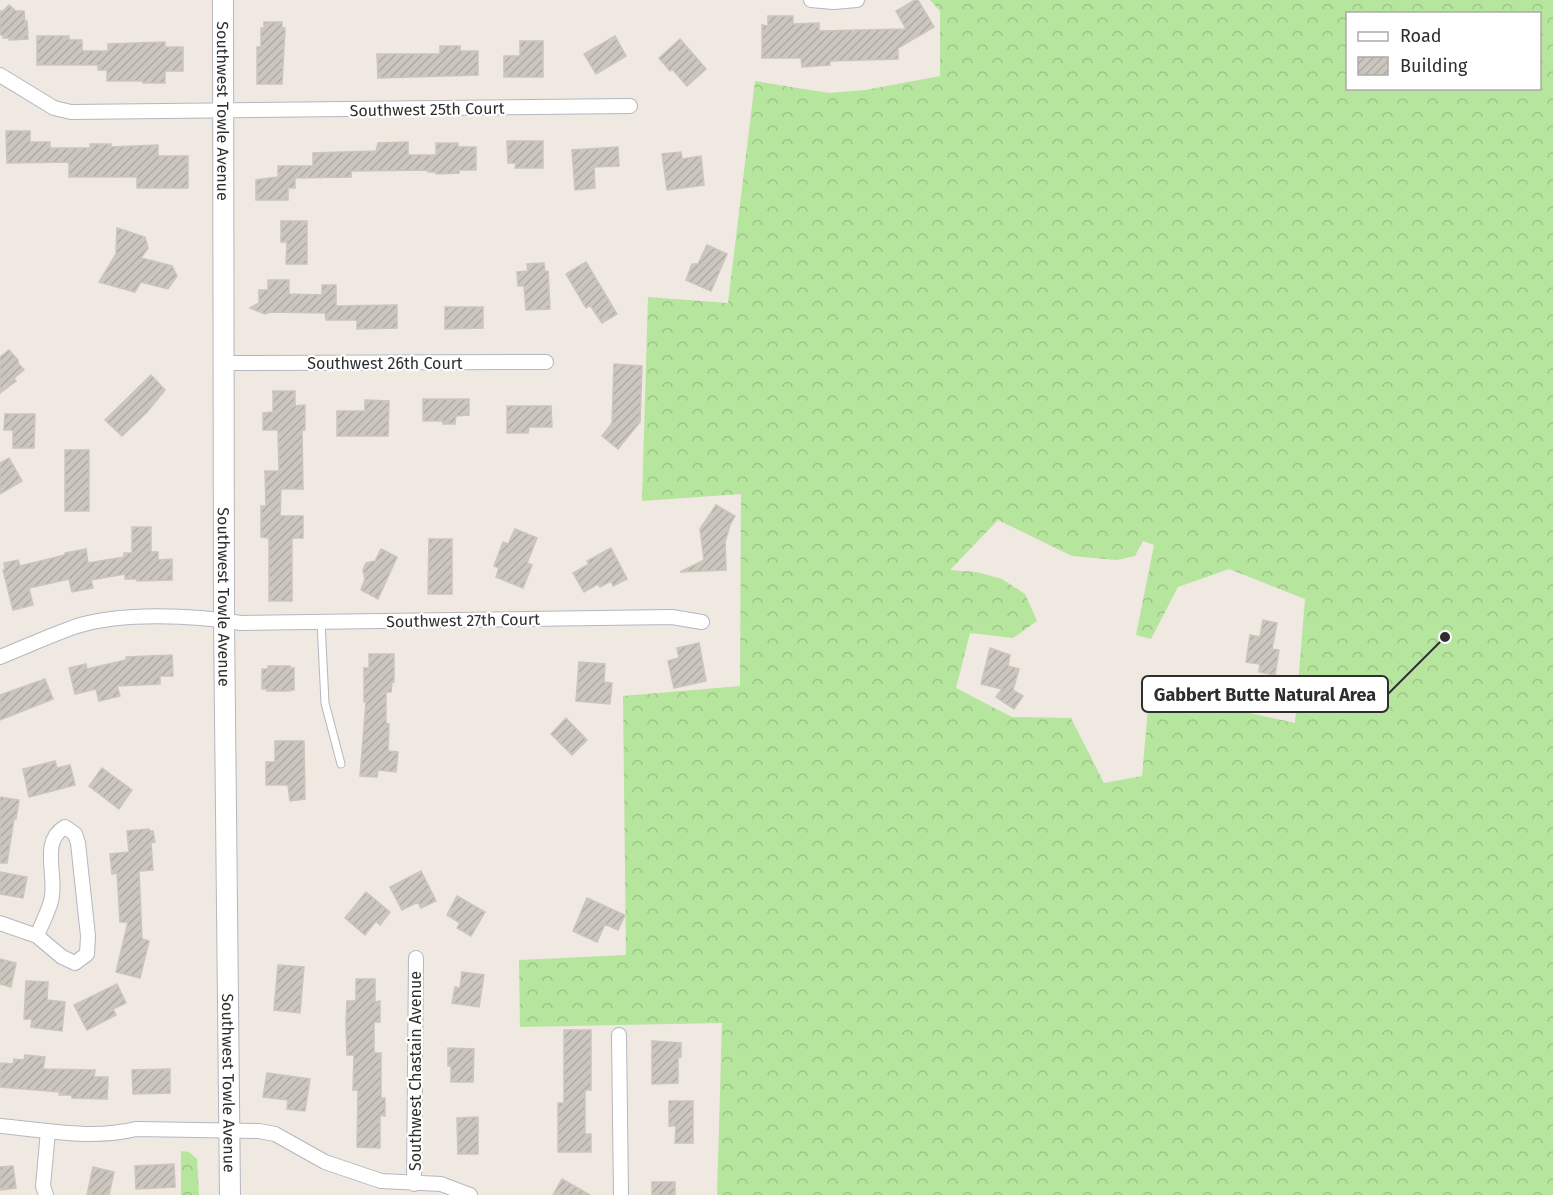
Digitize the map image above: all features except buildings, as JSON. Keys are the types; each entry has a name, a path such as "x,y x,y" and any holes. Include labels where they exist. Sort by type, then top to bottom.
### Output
{"main road":[{"name":"Southwest Towle Avenue","path":"223,0 224,620 230,1195"}],"street":[{"path":"811,0 833,2 857,0"},
{"name":"Southwest 25th Court","path":"0,75 54,108 71,112 630,106"},
{"name":"Southwest 26th Court","path":"223,363 546,362"},
{"name":"Southwest 27th Court","path":"0,657 77,626 109,619 142,617 224,620 241,623 672,617 702,622"},
{"path":"0,923 37,936 62,957 75,963 87,954 88,936 78,843 75,834 65,827 57,832 51,842 52,900 37,936"},
{"name":"Southwest Chastain Avenue","path":"414,1184 416,958"},
{"path":"619,1035 621,1195"},
{"path":"0,1126 76,1135 117,1134 136,1129 259,1131 275,1134 325,1162 381,1181 441,1184 470,1195"},
{"path":"46,1195 44,1186 48,1131"}],"lane":[{"path":"321,622 325,702 341,764"}],"green space":[{"path":"930,0 1553,0 1553,1195 717,1195 722,1023 520,1027 519,960 626,955 623,696 740,686 741,494 642,501 648,297 728,303 755,81 829,93 865,90 940,76 940,11","holes":["998,520 1072,556 1117,560 1135,556 1143,541 1154,545 1136,635 1151,639 1178,587 1229,569 1305,599 1295,723 1218,706 1148,709 1142,776 1104,783 1071,718 1012,717 956,688 970,633 1013,638 1037,621 1025,594 1002,579 977,572 950,570"]},
{"path":"181,1151 189,1152 197,1159 199,1195 181,1195"}],"place":[{"name":"Gabbert Butte Natural Area","path":"1445,637"}]}
